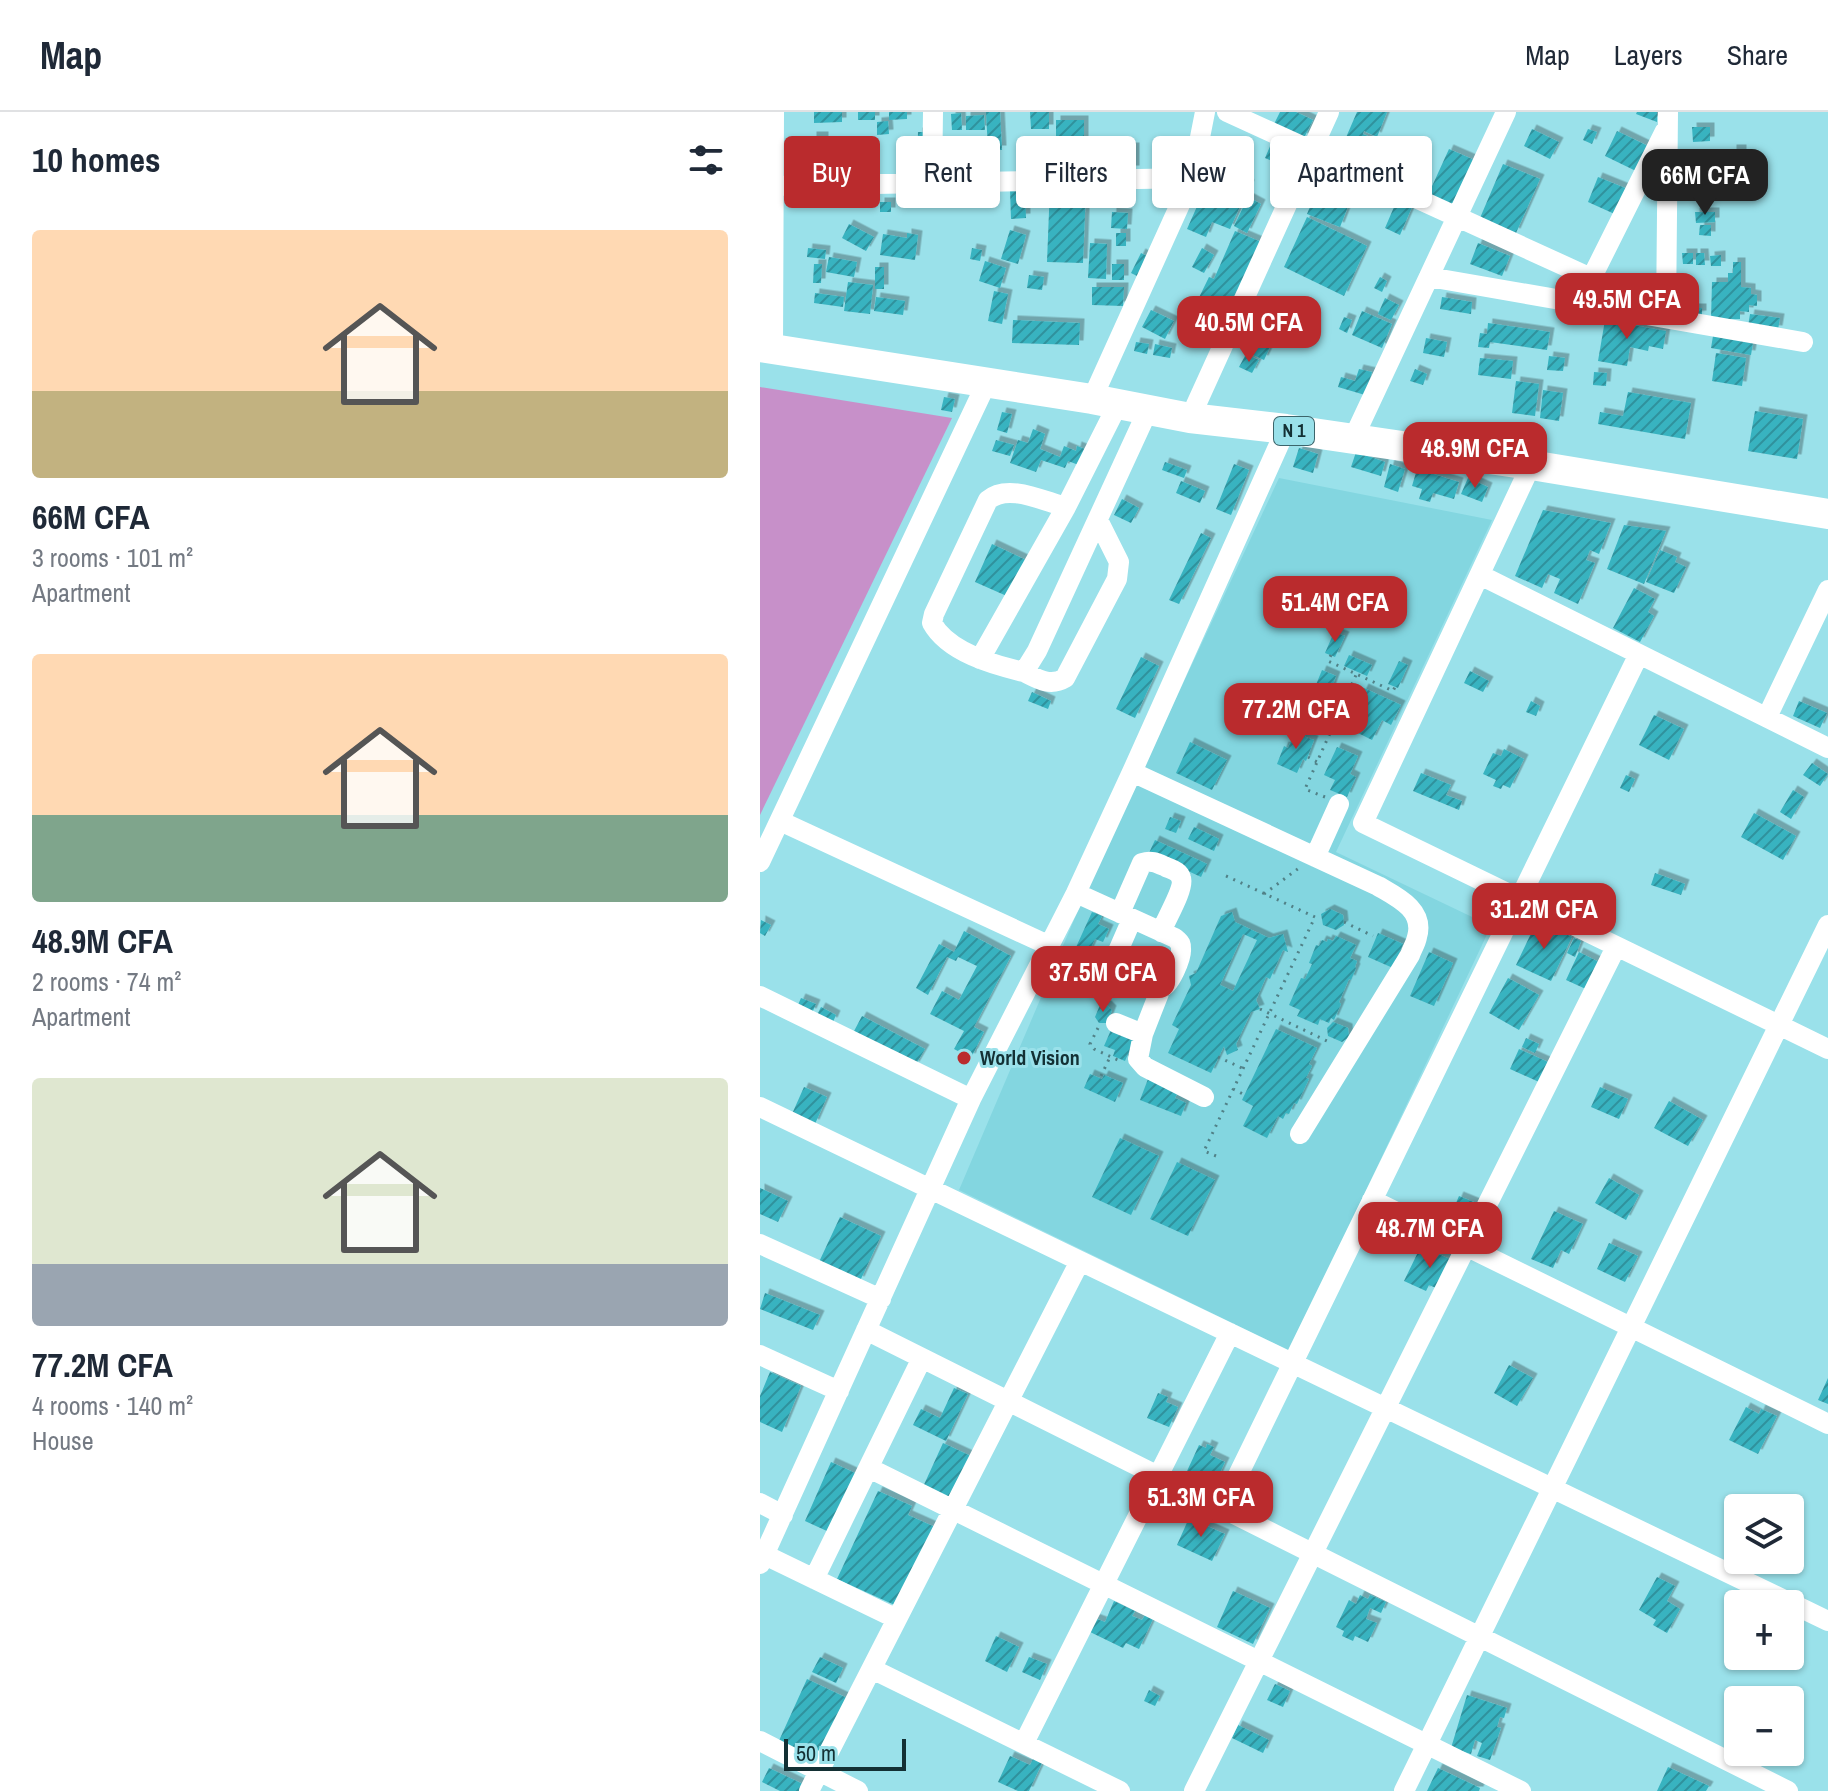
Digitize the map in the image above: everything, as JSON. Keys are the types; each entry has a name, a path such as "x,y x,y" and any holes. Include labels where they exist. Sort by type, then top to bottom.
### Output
{"highway":[{"name":"N 1","path":"765,347 1190,418 1531,465 1828,514"}],"main road":[{"path":"765,347 771,112"}],"street":[{"path":"933,112 933,136"},
{"path":"1200,136 1205,112"},
{"path":"1227,112 1279,136"},
{"path":"1319,136 1329,112"},
{"path":"1353,439 1506,112"},
{"path":"1579,303 1668,119"},
{"path":"1666,318 1668,119"},
{"path":"1000,182 1152,179"},
{"path":"771,186 896,184"},
{"path":"1432,206 1591,278"},
{"path":"980,659 1066,507 1180,208"},
{"path":"1190,418 1286,208"},
{"path":"1429,277 1803,342"},
{"path":"760,862 987,382"},
{"path":"1024,672 1037,651 1148,410"},
{"path":"897,1619 814,1579 762,1560 971,1099 1076,893 1286,429"},
{"path":"1531,465 1363,823 1828,1049"},
{"path":"1066,507 1013,492 995,494 988,500 934,614 932,623 938,634 970,655 1043,681 1058,683 1065,678 1117,579 1119,562 1098,520"},
{"path":"1480,575 1828,748"},
{"path":"1767,717 1828,590"},
{"path":"1222,1508 1639,654"},
{"path":"1132,772 1378,886 1404,901 1416,915 1419,934 1410,955 1300,1134"},
{"path":"1315,857 1339,804"},
{"path":"780,821 1048,945"},
{"path":"1161,932 1182,884 1181,876 1149,861 1142,863 1114,966 1150,987 1161,988"},
{"path":"1076,893 1175,938 1181,944 1182,953 1169,983 1161,988 1143,1034 1138,1059 1142,1076 1204,1097"},
{"path":"1404,1791 1828,925"},
{"path":"1194,1791 1616,947"},
{"path":"760,996 971,1099"},
{"path":"1116,1023 1143,1034"},
{"path":"760,1107 1828,1621"},
{"path":"1372,1200 1828,1424"},
{"path":"760,1244 881,1299"},
{"path":"809,1791 1080,1261"},
{"path":"866,1330 1788,1791"},
{"path":"1024,1743 1230,1333"},
{"path":"760,1355 839,1391"},
{"path":"814,1579 922,1358"},
{"path":"869,1468 1521,1791"},
{"path":"760,1503 783,1515"},
{"path":"872,1669 1120,1791"},
{"path":"760,1741 858,1791"}],"path":[{"path":"1331,655 1328,661 1393,691 1395,687"},
{"path":"1339,804 1305,789 1356,675"},
{"path":"1341,710 1351,714"},
{"path":"1308,757 1323,771"},
{"path":"1264,894 1315,857"},
{"path":"1216,1156 1204,1151 1315,917 1224,875"},
{"path":"1344,922 1373,936"},
{"path":"1260,1009 1327,1041"},
{"path":"1116,1023 1099,1026 1090,1044 1142,1076"},
{"path":"1257,1038 1266,1042"},
{"path":"1101,1076 1110,1057"},
{"path":"1218,1057 1242,1068"},
{"path":"1233,1089 1243,1094"}],"shaded area":[{"path":"760,387 952,418 760,815"},
{"path":"1279,478 1492,520 1336,852 1491,926 1290,1351 959,1190 1088,887"}],"building":[{"path":"814,112 842,112 842,122 814,123"},
{"path":"858,112 875,112 875,120 858,120"},
{"path":"889,112 907,112 907,119 889,120"},
{"path":"986,112 1000,112 1002,150 1000,136 987,136"},
{"path":"1030,112 1049,112 1049,129 1031,129"},
{"path":"1280,112 1296,112 1313,120 1305,136 1274,124"},
{"path":"1357,112 1387,112 1377,136 1364,131 1363,134 1368,136 1347,136"},
{"path":"1657,112 1657,122 1636,114"},
{"path":"961,113 962,130 952,130 951,114"},
{"path":"984,115 985,130 966,130 966,116"},
{"path":"1056,120 1084,120 1084,136 1056,136"},
{"path":"888,121 889,134 877,135 877,122"},
{"path":"1692,127 1710,127 1710,141 1693,142"},
{"path":"1532,129 1559,142 1550,159 1524,146"},
{"path":"1588,129 1597,132 1592,144 1583,140"},
{"path":"1617,131 1650,147 1638,172 1605,156"},
{"path":"918,132 935,132 935,136 918,136"},
{"path":"1449,149 1479,162 1459,208 1432,197 1432,186"},
{"path":"1732,149 1742,149 1742,160 1732,160"},
{"path":"1699,162 1709,162 1709,174 1699,174"},
{"path":"1503,164 1540,179 1516,233 1480,218"},
{"path":"1598,177 1630,190 1619,216 1588,202"},
{"path":"1687,177 1717,177 1717,188 1687,188"},
{"path":"1010,190 1016,190 1016,208 1026,208 1026,218 1011,219"},
{"path":"1254,200 1261,204 1247,233 1234,226 1243,208 1254,208"},
{"path":"880,202 891,202 891,212 880,212"},
{"path":"1049,208 1085,208 1083,263 1047,262"},
{"path":"1196,208 1239,208 1230,229 1212,222 1206,237 1187,229"},
{"path":"1309,208 1347,208 1340,227 1307,214"},
{"path":"1394,208 1412,208 1400,235 1385,228"},
{"path":"1112,212 1128,213 1127,229 1111,228"},
{"path":"1695,212 1715,212 1715,222 1696,223"},
{"path":"1307,217 1367,246 1344,296 1284,267"},
{"path":"849,224 874,237 866,251 842,238"},
{"path":"1700,225 1711,225 1711,236 1699,235"},
{"path":"1010,230 1026,235 1018,264 1001,259"},
{"path":"1235,231 1266,244 1243,293 1237,290 1230,305 1215,298 1209,312 1216,316 1208,332 1187,322 1209,277 1214,279"},
{"path":"907,233 918,235 915,260 880,255 883,234 907,238"},
{"path":"1116,233 1126,233 1126,246 1116,246"},
{"path":"1090,243 1107,244 1106,279 1088,278"},
{"path":"1478,243 1510,256 1502,276 1470,264"},
{"path":"808,248 826,250 825,259 807,257"},
{"path":"972,248 982,250 980,261 970,259"},
{"path":"1202,248 1214,255 1204,273 1192,267"},
{"path":"1141,253 1155,260 1145,280 1131,273"},
{"path":"1682,253 1693,253 1693,264 1683,264"},
{"path":"1696,253 1704,253 1705,265 1696,265"},
{"path":"1721,255 1721,266 1711,266 1710,256"},
{"path":"829,257 857,262 854,277 826,272"},
{"path":"985,261 1006,268 1000,288 979,281"},
{"path":"1733,262 1741,262 1741,287 1751,288 1751,294 1757,295 1757,306 1749,305 1749,312 1740,311 1740,319 1711,319 1712,282 1728,282 1728,273 1733,273"},
{"path":"814,264 822,264 821,283 813,283"},
{"path":"1112,264 1124,264 1124,280 1112,280"},
{"path":"875,267 884,267 884,289 875,289"},
{"path":"1029,275 1044,277 1042,290 1027,288"},
{"path":"1380,277 1387,281 1382,292 1374,288"},
{"path":"848,282 873,285 870,314 844,311"},
{"path":"1092,287 1124,287 1123,306 1092,305"},
{"path":"994,291 1008,294 1002,324 988,321"},
{"path":"815,293 844,297 843,307 814,303"},
{"path":"1683,296 1694,296 1694,308 1702,308 1702,315 1684,317"},
{"path":"876,297 905,301 903,315 874,311"},
{"path":"1442,297 1472,302 1471,314 1440,309"},
{"path":"1385,298 1399,305 1391,320 1378,314"},
{"path":"1151,310 1174,321 1165,339 1142,327"},
{"path":"1362,311 1392,324 1382,348 1352,335"},
{"path":"1750,314 1780,318 1778,330 1748,326"},
{"path":"1261,317 1280,326 1264,360 1244,351"},
{"path":"1344,317 1352,320 1347,333 1339,329"},
{"path":"1013,320 1080,323 1079,345 1012,343"},
{"path":"1605,320 1666,331 1663,349 1649,346 1648,351 1630,347 1627,366 1598,361"},
{"path":"1488,323 1550,332 1547,350 1490,342 1489,348 1478,347 1480,333 1487,334"},
{"path":"1713,336 1753,343 1751,355 1711,348"},
{"path":"1426,338 1447,342 1444,357 1423,353"},
{"path":"1136,342 1149,344 1147,354 1134,351"},
{"path":"1155,344 1172,348 1170,358 1153,355"},
{"path":"1716,353 1746,358 1742,386 1712,381"},
{"path":"1246,354 1259,360 1252,373 1239,367"},
{"path":"1549,356 1565,358 1563,371 1547,370"},
{"path":"1480,358 1513,361 1511,379 1478,375"},
{"path":"1359,369 1372,372 1365,395 1338,387 1341,377 1355,381"},
{"path":"1415,369 1427,374 1423,385 1410,381"},
{"path":"1594,372 1607,373 1606,386 1593,385"},
{"path":"1516,381 1539,384 1535,416 1512,413"},
{"path":"1543,390 1563,393 1559,421 1540,418"},
{"path":"1628,392 1691,403 1685,439 1598,424 1600,412 1623,416"},
{"path":"944,397 955,399 952,412 941,410"},
{"path":"1755,411 1803,419 1797,459 1748,451"},
{"path":"1002,412 1012,414 1007,433 997,430"},
{"path":"1033,429 1045,434 1040,449 1060,457 1064,446 1076,451 1077,446 1090,451 1084,467 1068,461 1065,468 1041,460 1036,472 1010,463 1018,440 1028,443"},
{"path":"996,440 1014,445 1010,456 992,451"},
{"path":"1299,448 1318,454 1313,473 1293,467"},
{"path":"1356,452 1385,462 1381,476 1351,467"},
{"path":"1165,462 1187,470 1184,478 1162,470"},
{"path":"1234,464 1249,470 1231,515 1216,509"},
{"path":"1390,464 1405,469 1398,492 1384,487"},
{"path":"1417,469 1459,482 1454,499 1433,493 1430,502 1419,499 1422,489 1412,486"},
{"path":"1468,478 1488,487 1482,502 1461,494"},
{"path":"1181,481 1205,491 1200,503 1176,493"},
{"path":"1122,499 1139,508 1131,523 1114,515"},
{"path":"1543,510 1611,523 1599,554 1590,550 1586,560 1595,563 1578,604 1554,593 1560,579 1548,574 1542,588 1515,576"},
{"path":"1624,525 1666,531 1644,584 1607,569"},
{"path":"1201,533 1211,538 1179,604 1169,600"},
{"path":"992,544 1026,560 1009,597 975,582"},
{"path":"1660,550 1677,557 1675,562 1686,567 1674,593 1646,582"},
{"path":"1634,588 1655,599 1648,612 1654,616 1640,642 1613,628"},
{"path":"1334,632 1345,636 1335,657 1325,653"},
{"path":"1349,655 1372,665 1367,676 1344,666"},
{"path":"1141,657 1159,666 1135,718 1116,709"},
{"path":"1399,661 1408,665 1398,688 1388,684"},
{"path":"1322,670 1336,676 1330,692 1336,694 1327,715 1320,712 1318,716 1308,711"},
{"path":"1470,671 1489,681 1483,692 1464,683"},
{"path":"1364,688 1401,705 1391,725 1382,720 1372,740 1358,733 1362,724 1350,718"},
{"path":"1032,692 1051,701 1048,709 1028,701"},
{"path":"1531,701 1540,706 1536,716 1526,712"},
{"path":"1799,701 1827,713 1820,728 1793,716"},
{"path":"1654,715 1684,729 1669,760 1639,745"},
{"path":"1296,728 1307,733 1305,737 1314,740 1306,761 1303,759 1297,773 1277,764"},
{"path":"1190,742 1227,760 1212,790 1176,773"},
{"path":"1337,747 1358,756 1350,774 1356,777 1347,797 1330,790 1335,780 1324,775"},
{"path":"1504,749 1524,759 1510,788 1503,785 1501,789 1493,786 1496,780 1483,774 1493,753 1501,756"},
{"path":"1812,763 1828,774 1820,786 1803,775"},
{"path":"1421,773 1451,785 1446,795 1462,801 1459,810 1413,791"},
{"path":"1626,775 1635,779 1629,792 1620,788"},
{"path":"1793,790 1804,797 1791,819 1780,812"},
{"path":"1754,813 1796,836 1783,860 1741,837"},
{"path":"1170,817 1181,821 1176,833 1165,829"},
{"path":"1194,827 1219,839 1214,851 1188,839"},
{"path":"1155,840 1207,864 1201,877 1149,853"},
{"path":"1655,873 1685,884 1681,895 1651,885"},
{"path":"1330,909 1343,915 1344,925 1336,930 1323,925 1321,914"},
{"path":"1092,912 1102,916 1098,924 1109,929 1103,942 1095,939 1084,962 1072,956"},
{"path":"1232,912 1235,922 1269,938 1283,934 1288,952 1283,950 1270,979 1266,977 1256,1000 1260,1009 1251,1012 1236,1044 1238,1050 1227,1055 1224,1046 1211,1073 1168,1053 1179,1029 1172,1025 1191,985 1189,976 1196,973 1221,916","holes":["1243,934 1257,940 1233,991 1220,985"]},
{"path":"761,920 771,925 765,936 760,933"},
{"path":"1537,921 1572,937 1551,981 1516,965"},
{"path":"964,931 1011,956 974,1027 984,1032 971,1058 954,1049 964,1031 930,1014 942,991 959,1000 977,966 958,957 956,961 947,957 928,995 916,988 939,944 954,952"},
{"path":"1378,933 1403,944 1393,968 1368,957"},
{"path":"1336,936 1356,945 1350,958 1357,961 1356,968 1339,1002 1341,1004 1334,1020 1331,1018 1329,1023 1320,1019 1318,1025 1297,1016 1300,1010 1289,1005 1301,978 1305,979 1312,964 1309,963 1316,945 1319,946 1322,940 1333,941"},
{"path":"1574,938 1581,941 1575,957 1567,953"},
{"path":"1429,952 1453,963 1434,1006 1410,996"},
{"path":"1579,952 1601,963 1588,990 1566,980"},
{"path":"1089,978 1106,981 1104,995 1086,992"},
{"path":"1508,978 1539,995 1519,1030 1489,1013"},
{"path":"801,998 816,1004 812,1013 797,1007"},
{"path":"1100,1005 1107,1005 1112,1010 1107,1023 1099,1023 1095,1017"},
{"path":"821,1007 836,1015 833,1022 817,1015"},
{"path":"862,1016 925,1049 915,1066 853,1033"},
{"path":"1333,1022 1348,1028 1349,1037 1342,1042 1328,1036 1327,1028"},
{"path":"1276,1029 1317,1048 1309,1064 1312,1066 1306,1078 1309,1079 1297,1104 1294,1103 1283,1119 1278,1116 1267,1138 1243,1126 1253,1106 1242,1100"},
{"path":"1111,1030 1134,1040 1125,1061 1113,1056 1115,1050 1104,1046"},
{"path":"1526,1038 1539,1044 1535,1053 1522,1047"},
{"path":"1519,1049 1548,1062 1539,1082 1510,1069"},
{"path":"1090,1074 1102,1079 1104,1075 1123,1083 1115,1102 1084,1088"},
{"path":"1148,1079 1178,1092 1175,1098 1186,1103 1181,1116 1140,1100"},
{"path":"804,1087 827,1097 815,1124 792,1114"},
{"path":"1600,1087 1628,1099 1619,1119 1591,1107"},
{"path":"1669,1101 1703,1120 1688,1146 1654,1128"},
{"path":"1120,1138 1159,1156 1131,1215 1092,1197"},
{"path":"1177,1162 1215,1180 1188,1236 1150,1219"},
{"path":"1609,1178 1639,1195 1626,1220 1595,1203"},
{"path":"760,1188 788,1201 778,1222 760,1214"},
{"path":"1459,1196 1481,1205 1469,1236 1459,1232 1462,1222 1450,1217"},
{"path":"1554,1211 1583,1224 1569,1254 1561,1250 1553,1268 1531,1259"},
{"path":"840,1217 881,1236 860,1281 819,1262"},
{"path":"1609,1243 1638,1256 1625,1282 1597,1269"},
{"path":"1421,1246 1456,1262 1443,1291 1429,1285 1426,1291 1404,1281"},
{"path":"765,1293 820,1315 813,1330 760,1309"},
{"path":"1509,1365 1533,1378 1517,1406 1494,1393"},
{"path":"770,1372 801,1386 782,1432 760,1422 760,1396"},
{"path":"1828,1378 1828,1404 1818,1400"},
{"path":"954,1388 968,1394 946,1441 913,1425 921,1409 940,1418"},
{"path":"1158,1393 1168,1397 1166,1402 1178,1407 1169,1427 1147,1418"},
{"path":"1746,1407 1759,1414 1761,1409 1777,1416 1758,1454 1729,1440"},
{"path":"943,1443 973,1457 951,1503 922,1489"},
{"path":"1207,1444 1214,1447 1210,1455 1225,1462 1212,1490 1192,1480 1189,1485 1182,1482 1199,1445 1206,1448"},
{"path":"831,1462 866,1478 840,1537 805,1521"},
{"path":"878,1491 912,1506 908,1515 935,1527 899,1607 837,1579"},
{"path":"1189,1518 1225,1534 1212,1561 1177,1545"},
{"path":"1657,1577 1675,1586 1667,1601 1680,1609 1667,1633 1653,1625 1656,1620 1639,1610"},
{"path":"1233,1591 1270,1608 1253,1644 1217,1627"},
{"path":"1360,1595 1368,1599 1370,1595 1386,1602 1381,1613 1370,1608 1366,1619 1377,1623 1368,1642 1355,1636 1353,1641 1342,1636 1344,1631 1336,1627 1349,1600 1356,1604"},
{"path":"1114,1601 1135,1611 1132,1616 1142,1620 1145,1615 1153,1619 1139,1649 1126,1643 1123,1648 1088,1631 1094,1618 1105,1622"},
{"path":"996,1636 1019,1647 1007,1672 985,1661"},
{"path":"820,1657 843,1668 836,1683 812,1672"},
{"path":"1029,1657 1047,1664 1040,1680 1022,1672"},
{"path":"807,1679 849,1699 819,1764 777,1745"},
{"path":"1275,1684 1290,1691 1283,1707 1267,1700"},
{"path":"1149,1690 1160,1696 1155,1706 1144,1701"},
{"path":"1467,1695 1507,1708 1504,1718 1500,1717 1497,1727 1501,1728 1490,1760 1477,1756 1482,1743 1475,1740 1471,1754 1451,1748"},
{"path":"1238,1725 1269,1740 1263,1753 1232,1738"},
{"path":"1010,1756 1030,1765 1034,1757 1043,1761 1029,1791 1018,1791 998,1782"},
{"path":"1668,1767 1709,1786 1706,1791 1657,1791"},
{"path":"769,1768 807,1786 805,1791 780,1791 762,1782"},
{"path":"1438,1768 1480,1788 1479,1791 1427,1791"}],"place":[{"name":"World Vision","path":"964,1058"}]}
